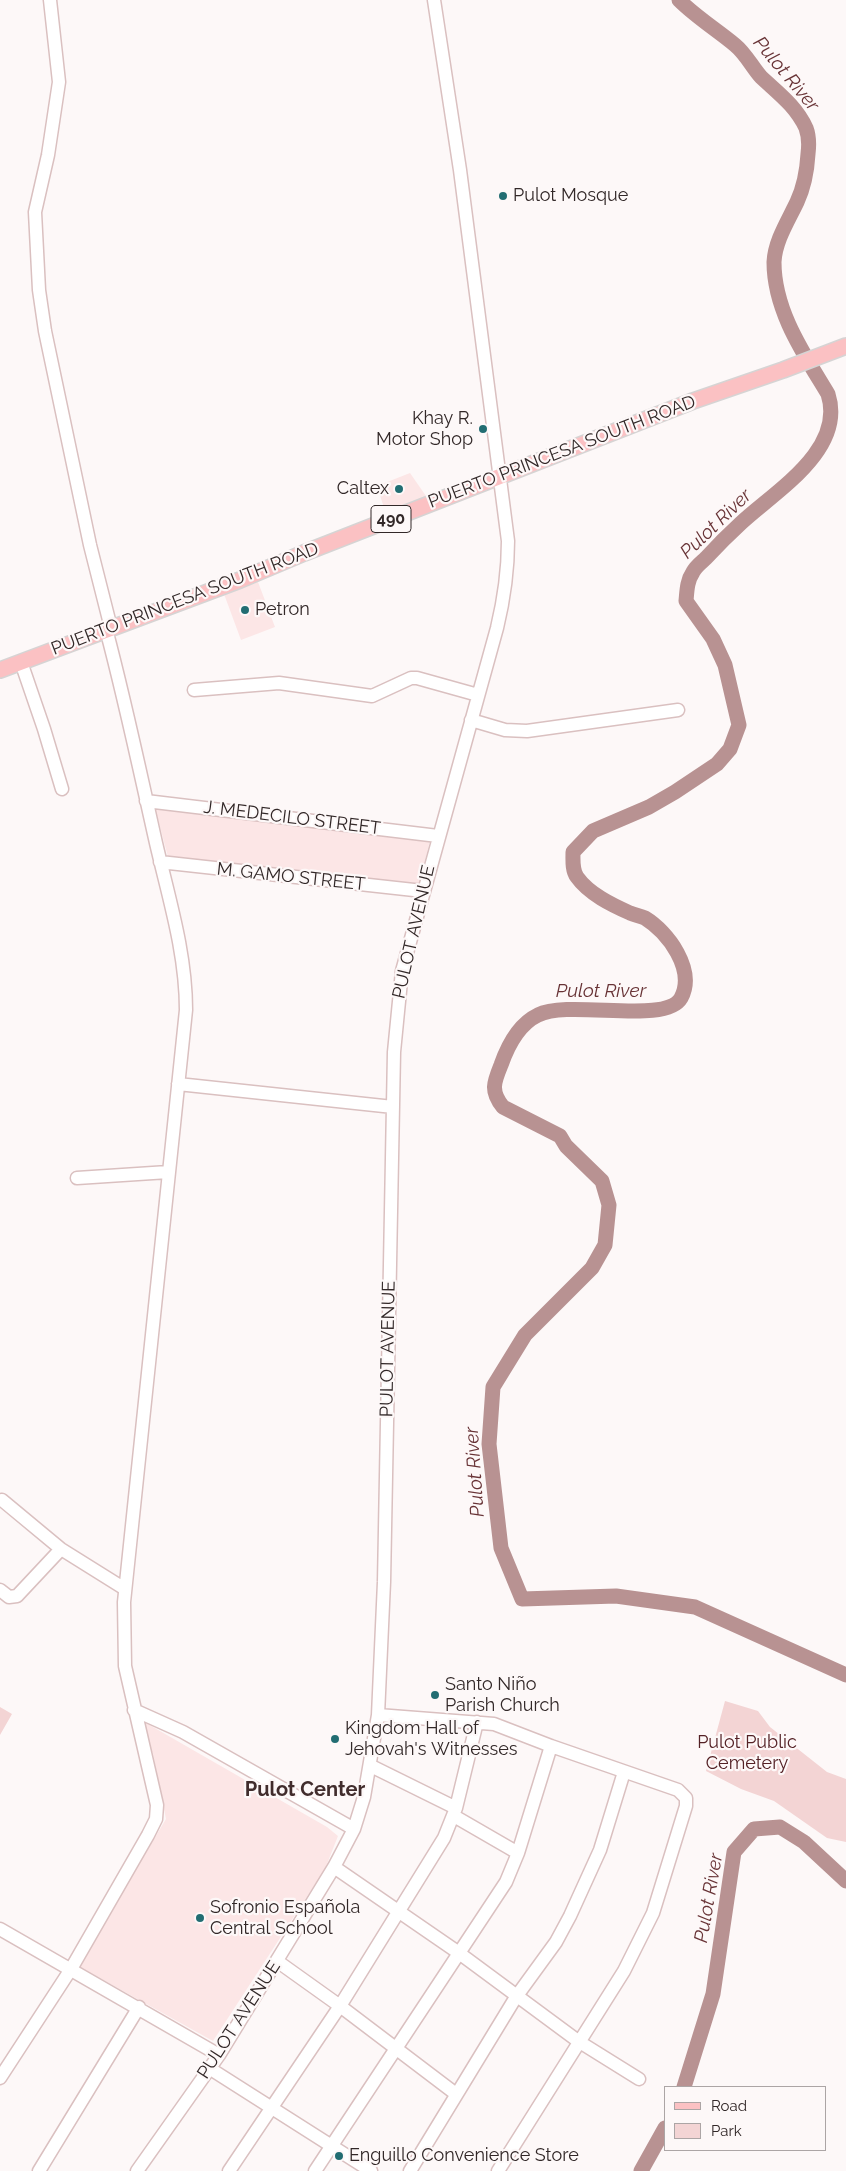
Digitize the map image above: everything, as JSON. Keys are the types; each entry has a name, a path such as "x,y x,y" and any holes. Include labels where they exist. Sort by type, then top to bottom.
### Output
{"main road":[{"name":"PUERTO PRINCESA SOUTH ROAD","path":"0,670 240,580 304,552 693,401 846,346"}],"street":[{"path":"0,2078 70,1969 156,1819 156,1798 125,1666 123,1636 125,1589 186,1010 186,983 182,950 146,801 92,553 45,331 39,290 35,212 57,102 59,82 50,0"},
{"name":"PULOT AVENUE","path":"137,2171 219,2055 334,1867 354,1829 371,1766 378,1716 384,1582 393,1107 398,997 402,971 423,891 497,628 507,573 508,541 500,477 460,170 434,0"},
{"path":"21,662 62,788"},
{"path":"194,690 279,683 372,696 380,695 411,678 417,678 478,695"},
{"path":"471,720 505,730 527,731 678,710"},
{"name":"J. MEDECILO STREET","path":"146,801 438,836"},
{"name":"M. GAMO STREET","path":"160,862 423,891"},
{"path":"178,1084 393,1107"},
{"path":"77,1178 168,1172"},
{"path":"2,1500 61,1549 125,1589"},
{"path":"0,1590 9,1597 17,1596 61,1549"},
{"path":"134,1710 183,1732 354,1829"},
{"path":"378,1716 494,1724 678,1790 686,1798 686,1806 653,1913 624,1971 578,2041 498,2171"},
{"path":"229,2171 340,2006 444,1838 455,1812 477,1722"},
{"path":"315,2171 394,2048 506,1882 518,1852 551,1746"},
{"path":"371,1766 455,1812 518,1852"},
{"path":"410,2171 516,1997 556,1942 582,1894 600,1850 624,1772"},
{"path":"334,1867 459,1953 578,2041 639,2079"},
{"path":"1,1932 139,2007 219,2055"},
{"path":"277,1961 456,2094"},
{"path":"39,2171 139,2007"},
{"path":"209,2068 370,2171"}],"shaded area":[{"path":"410,473 426,496 386,514 377,486"},
{"path":"258,582 275,627 241,640 224,594"},
{"path":"155,808 430,841 418,886 168,857"},
{"name":"Sofronio Española Central School","path":"139,1723 146,1723 327,1827 338,1836 325,1869 213,2041 78,1966 166,1819 153,1754"}],"green space":[{"name":"Pulot Public Cemetery","path":"725,1701 758,1711 770,1727 827,1772 846,1779 846,1842 827,1838 774,1801 741,1789 706,1771"},
{"path":"0,1707 12,1714 0,1735"}],"waterway":[{"name":"Pulot River","path":"679,0 728,39 746,56 761,77 792,106 806,128 809,148 805,179 777,246 774,262 775,280 779,298 792,331 828,394 831,414 827,433 817,451 804,468 723,540 696,568 688,582 686,601 713,639 725,665 739,725 730,749 717,764 675,792 649,807 593,831 573,852 575,874 588,889 616,906 645,918 654,924 670,942 682,964 685,976 685,987 681,998 672,1006 657,1010 571,1009 538,1015 525,1024 515,1036 507,1050 497,1076 494,1086 496,1096 503,1107 560,1136 566,1146 602,1181 609,1205 605,1245 592,1268 525,1335 493,1387 489,1444 501,1548 522,1599 616,1596 695,1607 846,1675"},
{"name":"Pulot River","path":"684,2086 713,1994 734,1852 754,1829 780,1827 804,1842 846,1881"},
{"name":"Pulot River","path":"641,2171 664,2130"}],"place":[{"name":"Pulot Mosque","path":"503,196"},
{"name":"Khay R. Motor Shop","path":"483,429"},
{"name":"Caltex","path":"399,489"},
{"name":"Petron","path":"245,610"},
{"name":"Santo Niño Parish Church","path":"435,1695"},
{"name":"Kingdom Hall of Jehovah's Witnesses","path":"335,1739"},
{"name":"Sofronio Española Central School","path":"200,1918"},
{"name":"Enguillo Convenience Store","path":"339,2156"}],"district":[{"name":"Pulot Center","path":"305,1790"}]}
